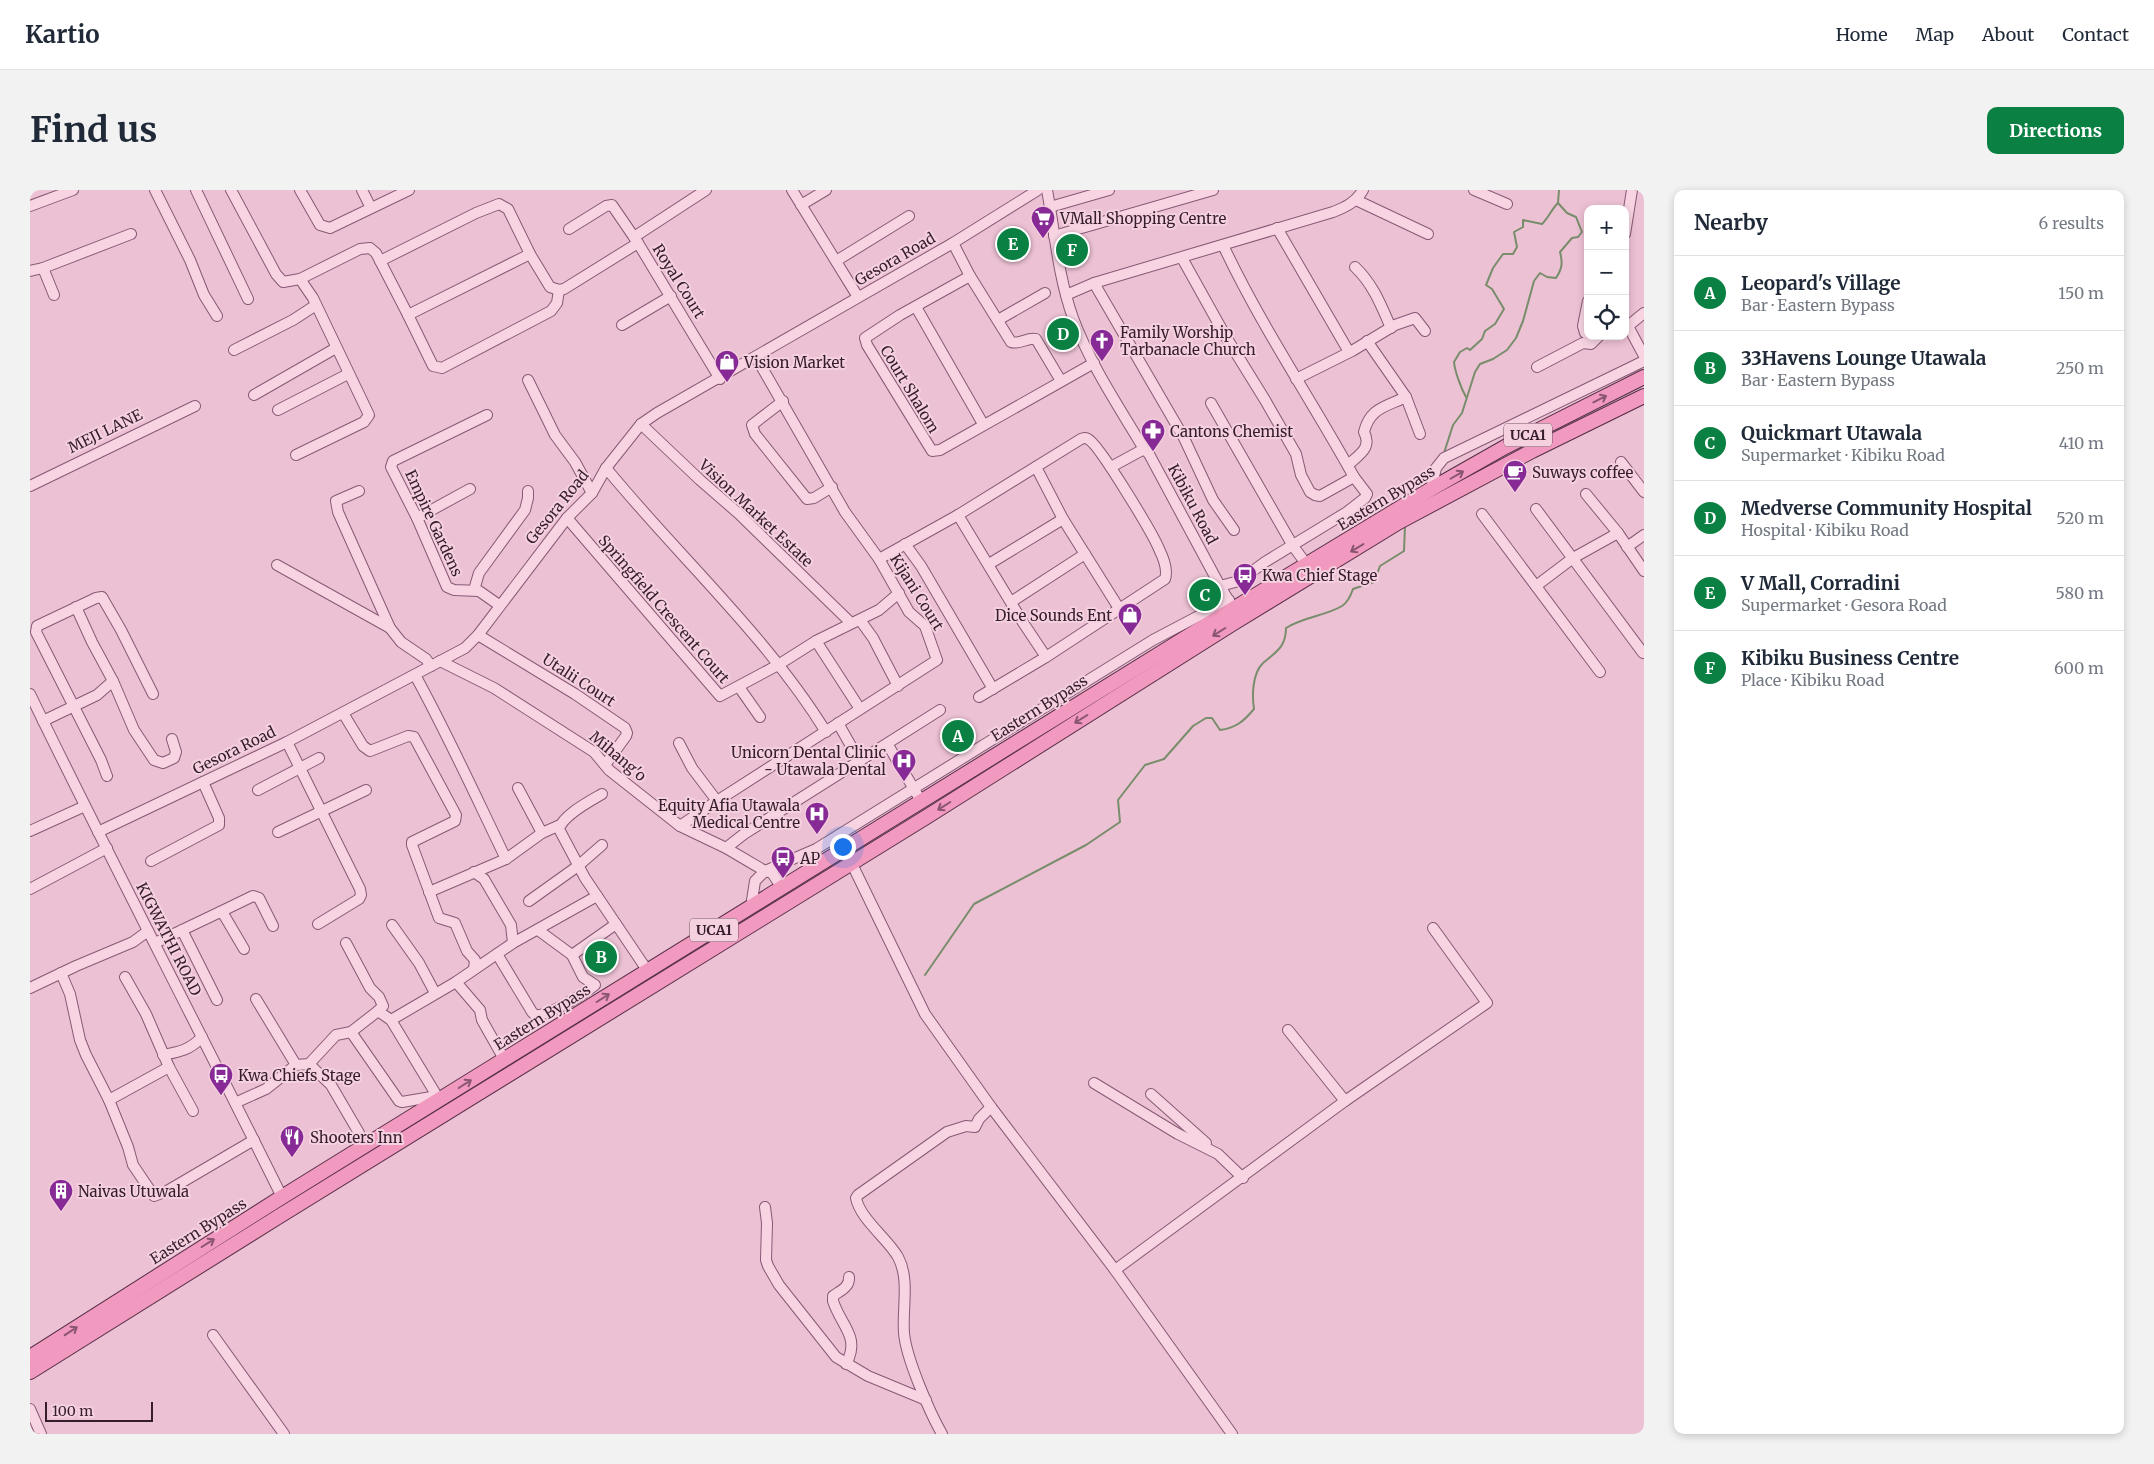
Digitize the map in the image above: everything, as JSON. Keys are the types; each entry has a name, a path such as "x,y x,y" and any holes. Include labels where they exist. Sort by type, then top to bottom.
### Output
{"main road":[{"name":"Eastern Bypass","path":"30,1357 282,1197 362,1149 436,1099 547,1033 1128,673 1232,604 1307,565 1431,489 1505,447 1644,377"},
{"name":"Eastern Bypass","path":"30,1372 1412,514 1532,451 1644,396"},
{"path":"1035,730 1044,743"}],"street":[{"path":"30,206 73,190"},
{"path":"155,190 190,260 204,295 218,316"},
{"path":"196,190 248,299"},
{"path":"231,190 279,278 288,282 300,279 360,249 370,248 376,253 380,261 408,315 433,366 442,368 551,310 557,303 559,290 550,287 530,254 508,208 499,204 476,213 380,261"},
{"path":"300,190 320,226 325,228 330,228 409,190"},
{"path":"362,190 371,208"},
{"path":"569,229 606,206 612,205 636,240 706,190"},
{"path":"792,190 858,297"},
{"path":"801,205 826,190"},
{"name":"Gesora Road","path":"98,832 287,742 465,648 478,635 567,518 592,493 606,468 641,424 953,243 1038,190"},
{"name":"Kibiku Road","path":"1047,190 1066,295 1074,319 1094,364 1144,449 1149,454 1220,586 1232,604"},
{"path":"1050,207 1109,190"},
{"path":"1054,236 1213,190"},
{"path":"1066,295 1094,283 1334,212 1356,200 1363,190"},
{"path":"1474,190 1507,204"},
{"path":"1629,209 1632,190"},
{"path":"1356,200 1428,234"},
{"path":"836,261 909,216"},
{"path":"1277,228 1350,352"},
{"path":"30,271 43,268 130,234"},
{"name":"Royal Court","path":"559,290 636,240 720,378"},
{"path":"953,243 970,276 1011,342 1018,343 1032,338 1036,339 1061,381"},
{"path":"1220,586 1239,581 1340,517 1366,498 1366,489 1354,477 1259,316 1223,245"},
{"path":"408,315 530,254"},
{"path":"1182,258 1226,338 1296,454 1301,475 1310,492 1320,496 1354,477"},
{"path":"1355,267 1365,277 1374,291 1391,328"},
{"path":"43,268 54,295"},
{"name":"Court Shalom","path":"970,276 867,336 865,341 932,451 940,450 983,424 1094,364"},
{"path":"296,455 368,419 368,411 348,374 316,305 300,279"},
{"path":"1094,283 1184,438 1213,500 1234,530"},
{"path":"998,320 1045,293"},
{"path":"622,325 671,296"},
{"path":"234,350 280,327 316,305"},
{"path":"916,308 983,424"},
{"path":"1629,324 1644,313"},
{"path":"1296,379 1350,352 1391,328 1415,318 1425,331"},
{"path":"1629,330 1644,356"},
{"path":"1537,367 1583,343 1591,344 1595,340"},
{"path":"1367,341 1406,397 1420,434"},
{"path":"254,395 336,348"},
{"name":"Kijani Court","path":"680,826 937,660 925,626 909,612 880,559 845,512 783,401 756,357"},
{"path":"1431,489 1436,468 1444,458 1644,361"},
{"path":"278,410 348,374"},
{"path":"528,380 555,435 575,462 592,493"},
{"path":"1348,465 1367,447 1368,440 1364,432 1368,417 1406,397"},
{"path":"783,401 752,425 755,434 807,499 814,498 832,487"},
{"path":"1211,403 1293,546 1307,565"},
{"name":"MEJI LANE","path":"30,486 194,406"},
{"name":"Empire Gardens","path":"487,415 391,463 391,467 417,518 446,587 454,590 479,591 499,605"},
{"name":"Vision Market Estate","path":"641,424 873,638 898,686"},
{"path":"880,559 958,515 1084,438 1090,440 1111,468 1159,548 1166,572 1162,582 979,698"},
{"path":"1111,468 1144,449"},
{"path":"1621,462 1644,492"},
{"path":"1036,466 1063,519 1120,610"},
{"path":"606,468 765,648 803,695 826,732"},
{"path":"417,518 470,489"},
{"path":"359,491 336,501 336,505 390,628"},
{"path":"474,590 479,573 525,510 528,491"},
{"path":"1586,494 1618,533 1644,571"},
{"path":"1536,509 1643,653"},
{"path":"1482,514 1600,672"},
{"path":"958,515 1046,657"},
{"name":"Springfield Crescent Court","path":"567,518 718,695 722,696 778,665 816,641 879,610 899,593"},
{"path":"989,564 1063,519"},
{"path":"1536,586 1573,558 1618,533"},
{"path":"1627,547 1644,535"},
{"path":"905,544 921,566 994,689"},
{"path":"1011,602 1085,554"},
{"path":"277,565 390,628"},
{"path":"107,776 101,760 36,632 37,626 96,598 102,598 153,694"},
{"path":"750,907 755,881 765,871 816,849 1153,640 1232,604"},
{"path":"76,607 134,730 154,760 163,763 174,758 176,752 172,740"},
{"name":"Mihang'o","path":"390,628 401,642 426,659 494,688 594,752 605,765 680,826 772,873 782,888"},
{"name":"Utalii Court","path":"478,635 625,728 626,736 605,765"},
{"path":"816,641 860,709"},
{"path":"1119,660 1128,673"},
{"path":"415,675 444,727 506,858"},
{"path":"43,721 97,695 113,682"},
{"path":"739,686 760,717"},
{"name":"KIGWATHI ROAD","path":"30,694 282,1197"},
{"path":"726,848 744,834 888,745 940,710"},
{"path":"343,713 363,746 370,752 408,736 414,737 456,815 455,821 412,842 412,845 439,918 455,924 458,928 467,951 475,960 474,969"},
{"path":"838,723 860,762"},
{"path":"287,742 360,889 361,895 351,906 318,924"},
{"path":"679,743 692,768 717,801"},
{"path":"986,743 994,755"},
{"path":"888,745 921,801"},
{"path":"258,790 319,758"},
{"path":"151,861 219,825 220,818 203,782"},
{"path":"518,788 542,833"},
{"path":"278,832 366,790"},
{"path":"429,892 506,858 542,833 560,825 580,807 602,794"},
{"path":"30,831 85,806"},
{"path":"560,825 561,833 578,866 647,970"},
{"path":"529,900 578,866 602,845"},
{"path":"30,888 106,848"},
{"path":"816,849 824,862"},
{"path":"851,862 925,1014 991,1107 1115,1270 1232,1434"},
{"path":"474,872 484,879 511,925 513,943"},
{"path":"154,944 253,896 259,898 273,926"},
{"path":"391,1020 456,982 513,943 598,896"},
{"path":"220,912 224,914 244,949"},
{"path":"572,955 616,924"},
{"path":"392,925 419,963 435,993"},
{"path":"1115,1270 1243,1178 1345,1101 1487,1003 1433,928"},
{"path":"182,930 217,1000"},
{"path":"535,1015 544,1014 586,992 595,984 584,977 572,955 538,930"},
{"path":"30,988 133,942 148,931"},
{"path":"236,1102 266,1089 296,1065 309,1064 336,1035 351,1032 383,1006 370,988 346,943"},
{"path":"497,954 547,1033"},
{"path":"61,973 74,1007 80,1040 109,1100 128,1147 133,1165 154,1196 167,1191 254,1140"},
{"path":"125,977 146,1014 168,1067 193,1111"},
{"path":"456,982 480,1010 482,1020 504,1059"},
{"path":"256,999 296,1065"},
{"path":"351,1032 399,1101 436,1099 391,1020 378,1011"},
{"path":"1288,1030 1345,1101"},
{"path":"163,1056 185,1051 202,1037"},
{"path":"309,1064 331,1085 359,1133 362,1149"},
{"path":"109,1100 168,1067"},
{"path":"1094,1083 1178,1134 1218,1154"},
{"path":"1151,1094 1243,1178"},
{"path":"942,1434 926,1400 904,1335 904,1279 898,1257 876,1232 857,1205 856,1198 947,1132 966,1126 975,1127 979,1119 991,1107"},
{"path":"765,1207 767,1223 766,1260 768,1266 779,1285 836,1357 868,1376 926,1400"},
{"path":"846,1364 852,1350 849,1333 833,1301 833,1296 846,1287 849,1277"},
{"path":"213,1335 284,1434"},
{"path":"30,1409 41,1434"}],"waterway":[{"path":"1444,453 1453,425 1462,413 1475,372 1480,364 1493,359 1507,350 1516,338 1523,321 1534,281 1540,273 1547,277 1556,278 1561,266 1560,252 1572,238 1578,237 1582,232 1576,217 1567,213 1558,203 1559,190"},
{"path":"1466,397 1458,380 1454,362 1460,352 1467,348 1470,350 1482,339 1485,331 1495,324 1504,309 1492,289 1486,285 1493,268 1503,254 1513,254 1517,247 1514,232 1523,227 1523,220 1542,224 1558,203"},
{"path":"1409,495 1417,480 1423,478 1431,470"},
{"path":"925,975 974,904 1086,845 1120,822 1118,800 1145,765 1164,759 1193,726 1206,718 1212,718 1220,730 1235,726 1247,717 1254,709 1253,692 1259,668 1282,645 1286,635 1286,628 1342,606 1348,600 1353,589 1374,582 1380,566 1404,551 1405,526"}],"place":[{"name":"VMall Shopping Centre","path":"1043,239"},
{"name":"V Mall, Corradini","path":"1013,244"},
{"name":"Kibiku Business Centre","path":"1072,250"},
{"name":"Medverse Community Hospital","path":"1063,334"},
{"name":"Family Worship Tarbanacle Church","path":"1102,362"},
{"name":"Vision Market","path":"727,383"},
{"name":"Cantons Chemist","path":"1153,452"},
{"name":"Suways coffee","path":"1515,493"},
{"name":"Quickmart Utawala","path":"1205,595"},
{"name":"Kwa Chief Stage","path":"1245,596"},
{"name":"Dice Sounds Ent","path":"1130,636"},
{"name":"Leopard's Village","path":"958,736"},
{"name":"Unicorn Dental Clinic - Utawala Dental","path":"904,782"},
{"name":"Equity Afia Utawala Medical Centre","path":"817,835"},
{"name":"AP","path":"783,879"},
{"name":"33Havens Lounge Utawala","path":"601,957"},
{"name":"Kwa Chiefs Stage","path":"221,1096"},
{"name":"Shooters Inn","path":"292,1158"},
{"name":"Naivas Utuwala","path":"61,1212"}]}
